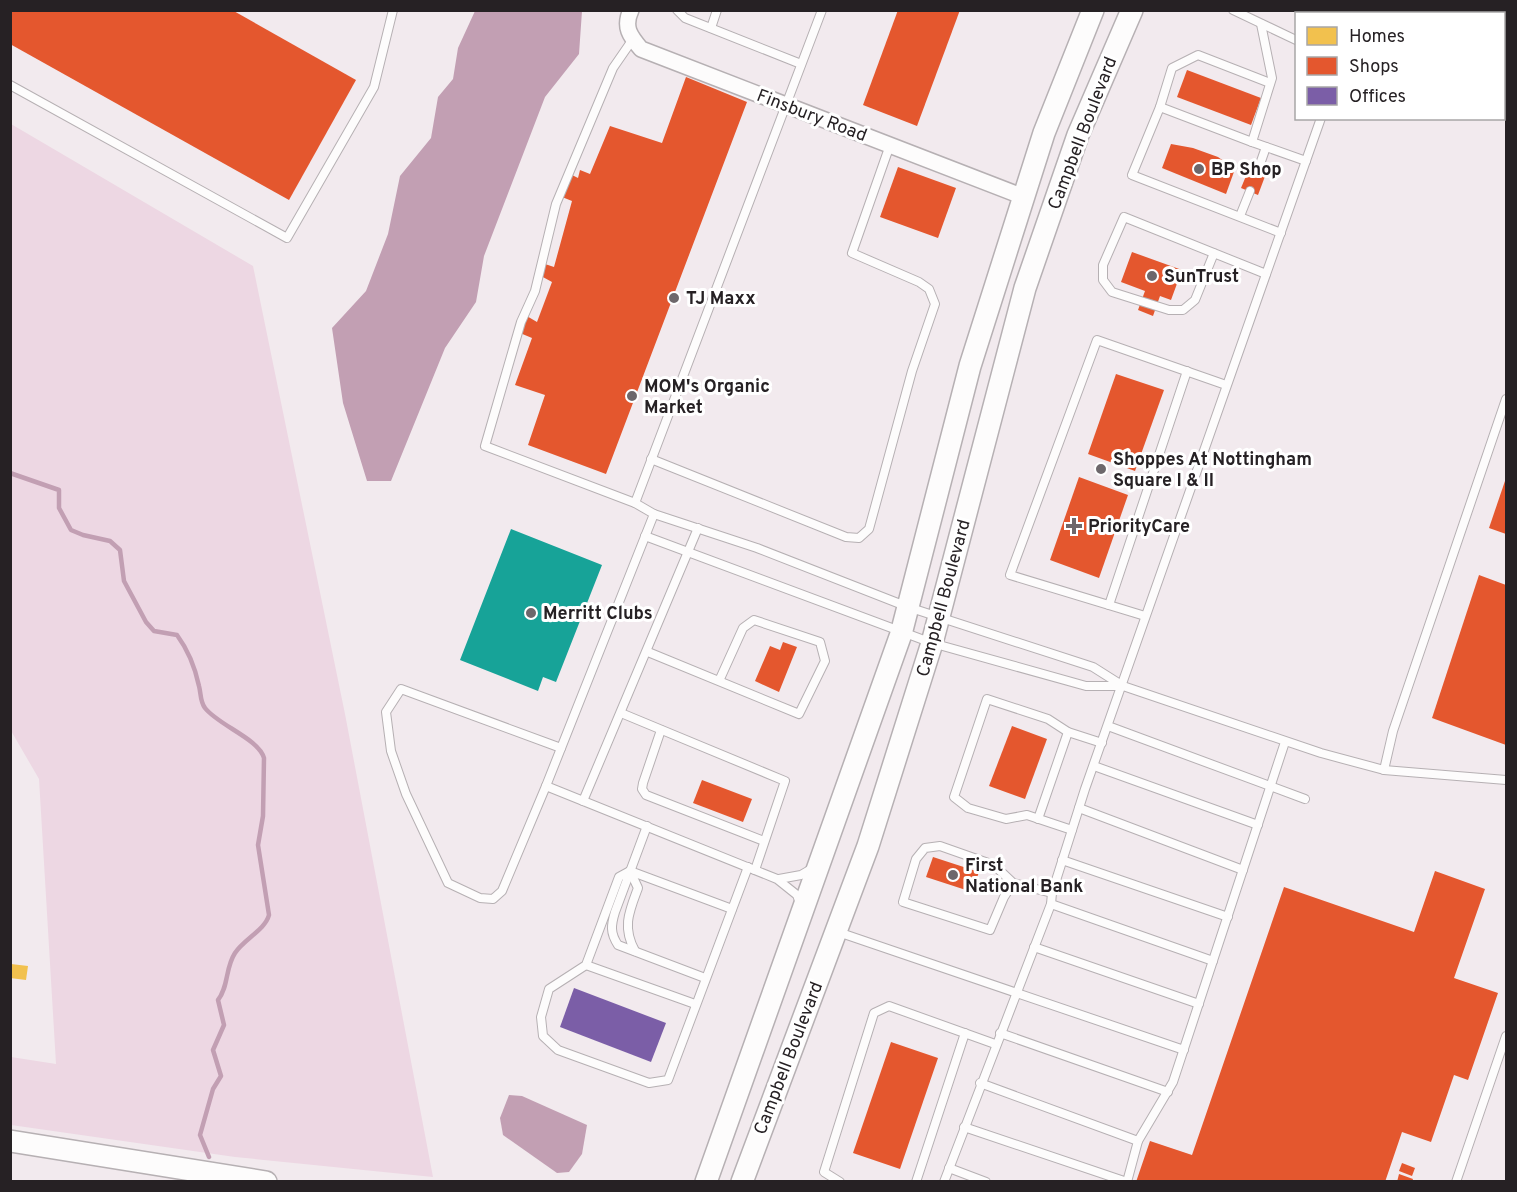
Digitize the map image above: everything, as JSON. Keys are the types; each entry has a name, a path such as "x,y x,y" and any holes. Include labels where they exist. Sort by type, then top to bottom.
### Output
{"main road":[{"name":"Campbell Boulevard","path":"706,1182 901,634 970,366 1044,133 1093,10"},
{"name":"Campbell Boulevard","path":"742,1182 868,846 932,643 1025,288 1078,135 1132,10"},
{"path":"753,1182 760,1133"},
{"path":"10,1141 266,1182"}],"street":[{"path":"631,10 627,20 629,35 633,39"},
{"name":"Finsbury Road","path":"633,39 641,49 1024,197"}],"lane":[{"path":"677,10 685,18 801,64"},
{"path":"711,28 717,10"},
{"path":"634,504 822,10"},
{"path":"1233,10 1295,40"},
{"path":"10,85 287,238 374,87 392,11"},
{"path":"1252,142 1271,81 1261,24"},
{"path":"633,39 613,68 556,204 536,291 521,322 485,447 634,504 654,514 757,548 908,607 1093,667 1123,686 1285,742 1384,770 1506,780"},
{"path":"1271,81 1198,55 1172,68 1160,107 1132,175 1281,233"},
{"path":"1160,107 1306,161"},
{"path":"944,1182 995,1044 1051,904 1052,893 1079,808 1320,120"},
{"path":"651,459 846,537 860,538 869,529 912,371 934,304 929,289 919,282 852,253 890,145"},
{"path":"1259,167 1266,147"},
{"path":"1240,216 1250,191"},
{"path":"1214,253 1195,300 1183,310 1169,310 1112,292 1103,280 1103,265 1124,218 1214,253 1266,274"},
{"path":"1145,616 1010,575 1097,340 1226,385"},
{"path":"1109,605 1187,371"},
{"path":"1384,770 1393,731 1506,399"},
{"path":"561,748 401,689 386,712 392,751 406,794 448,883 480,898 493,899 502,891 546,786 654,514"},
{"path":"583,801 648,652 698,528"},
{"path":"645,536 901,634 1086,686 1123,686"},
{"path":"648,652 799,714 825,661 820,642 754,620 743,628 719,681"},
{"path":"1072,830 1027,816 1006,819 968,808 954,797 987,699 1048,719 1068,732 1102,743"},
{"path":"621,713 785,781 764,841 732,909 668,1080 649,1083 558,1050 543,1036 541,1017 549,989 586,965 620,878 630,871"},
{"path":"1108,726 1305,799"},
{"path":"661,730 643,783 642,789 646,795 764,841"},
{"path":"1038,819 1068,732"},
{"path":"964,1127 1127,1182 1138,1141 1168,1092 1184,1050 1285,742"},
{"path":"1094,766 1258,825"},
{"path":"546,786 777,879 797,895 803,913"},
{"path":"1079,808 1243,870"},
{"path":"646,826 611,926 613,937 618,945 705,978"},
{"path":"1013,883 1004,897 990,930 903,902 916,858 924,848 940,846 994,865 1013,883 1052,893"},
{"path":"1062,860 1228,916"},
{"path":"777,879 801,875 821,862"},
{"path":"630,871 732,909"},
{"path":"630,871 638,888 626,921 626,931 635,951"},
{"path":"1051,904 1213,961"},
{"path":"837,932 1184,1050"},
{"path":"1034,947 1199,1004"},
{"path":"586,965 695,1004"},
{"path":"840,1182 824,1172 874,1013 889,1006 995,1044"},
{"path":"916,1182 964,1033"},
{"path":"1000,1033 1168,1092"},
{"path":"1456,1182 1506,1036"},
{"path":"980,1083 1138,1141"},
{"path":"949,1168 986,1182"}],"shaded area":[{"path":"475,11 582,11 579,54 545,97 484,256 476,302 445,348 391,481 367,481 343,403 332,328 366,291 388,234 400,176 431,138 438,97 453,79 458,48"},
{"path":"11,124 253,266 345,714 433,1177 235,1157 11,1125 11,1057 56,1064 39,779 10,729"},
{"path":"509,1095 522,1096 587,1125 582,1154 569,1172 557,1173 503,1135 500,1118"}],"building: Homes":[{"path":"11,964 28,966 26,980 10,978"}],"building: Shops":[{"path":"10,10 232,10 356,80 289,200 10,44"},
{"path":"898,10 960,10 917,126 863,105"},
{"path":"1187,70 1261,98 1251,125 1177,97"},
{"path":"686,77 747,102 606,474 528,445 545,395 515,385 532,338 520,333 525,315 537,322 552,282 541,276 545,264 554,267 572,201 562,197 570,174 578,178 580,170 590,174 610,126 662,143"},
{"name":"BP Shop","path":"1171,144 1193,148 1218,157 1235,169 1226,194 1162,168"},
{"path":"1251,164 1267,171 1258,195 1241,188"},
{"path":"898,167 956,188 938,238 880,217"},
{"name":"SunTrust","path":"1132,252 1182,270 1171,300 1160,296 1153,316 1138,310 1145,291 1121,282"},
{"path":"1116,374 1164,390 1135,471 1088,454"},
{"path":"1079,477 1128,495 1099,578 1050,560"},
{"path":"1506,478 1506,534 1489,528"},
{"path":"1479,575 1506,585 1506,745 1432,718"},
{"path":"783,642 797,647 779,692 755,681 770,646 780,650"},
{"path":"1012,726 1047,739 1025,799 989,786"},
{"path":"702,780 752,799 743,822 693,803"},
{"name":"First National Bank","path":"933,857 979,872 972,892 926,877"},
{"path":"1435,871 1485,889 1454,978 1498,993 1468,1080 1454,1075 1431,1142 1402,1132 1385,1182 1136,1182 1150,1141 1192,1155 1284,887 1414,932"},
{"path":"891,1042 938,1058 900,1169 853,1153"},
{"path":"1402,1163 1415,1168 1412,1176 1399,1171"},
{"path":"1399,1174 1413,1179 1412,1182 1397,1182"}],"building: Offices":[{"path":"574,988 666,1023 651,1062 560,1027"}],"building: Public":[{"name":"Merritt Clubs","path":"511,529 602,565 556,682 543,677 538,691 460,660"}],"waterway":[{"path":"10,473 59,490 59,508 71,530 110,541 120,550 124,581 146,622 154,631 177,635 188,653 203,706 219,720 247,738 261,751 264,758 263,816 258,845 269,915 259,930 235,953 224,989 218,1000 224,1025 213,1050 221,1076 213,1089 200,1135 209,1157"}],"place":[{"name":"BP Shop","path":"1199,169"},
{"name":"SunTrust","path":"1152,276"},
{"name":"TJ Maxx","path":"674,298"},
{"name":"MOM's Organic Market","path":"632,396"},
{"name":"Shoppes At Nottingham Square I & II","path":"1101,469"},
{"name":"PriorityCare","path":"1074,526"},
{"name":"Merritt Clubs","path":"531,613"},
{"name":"First National Bank","path":"953,875"}]}
